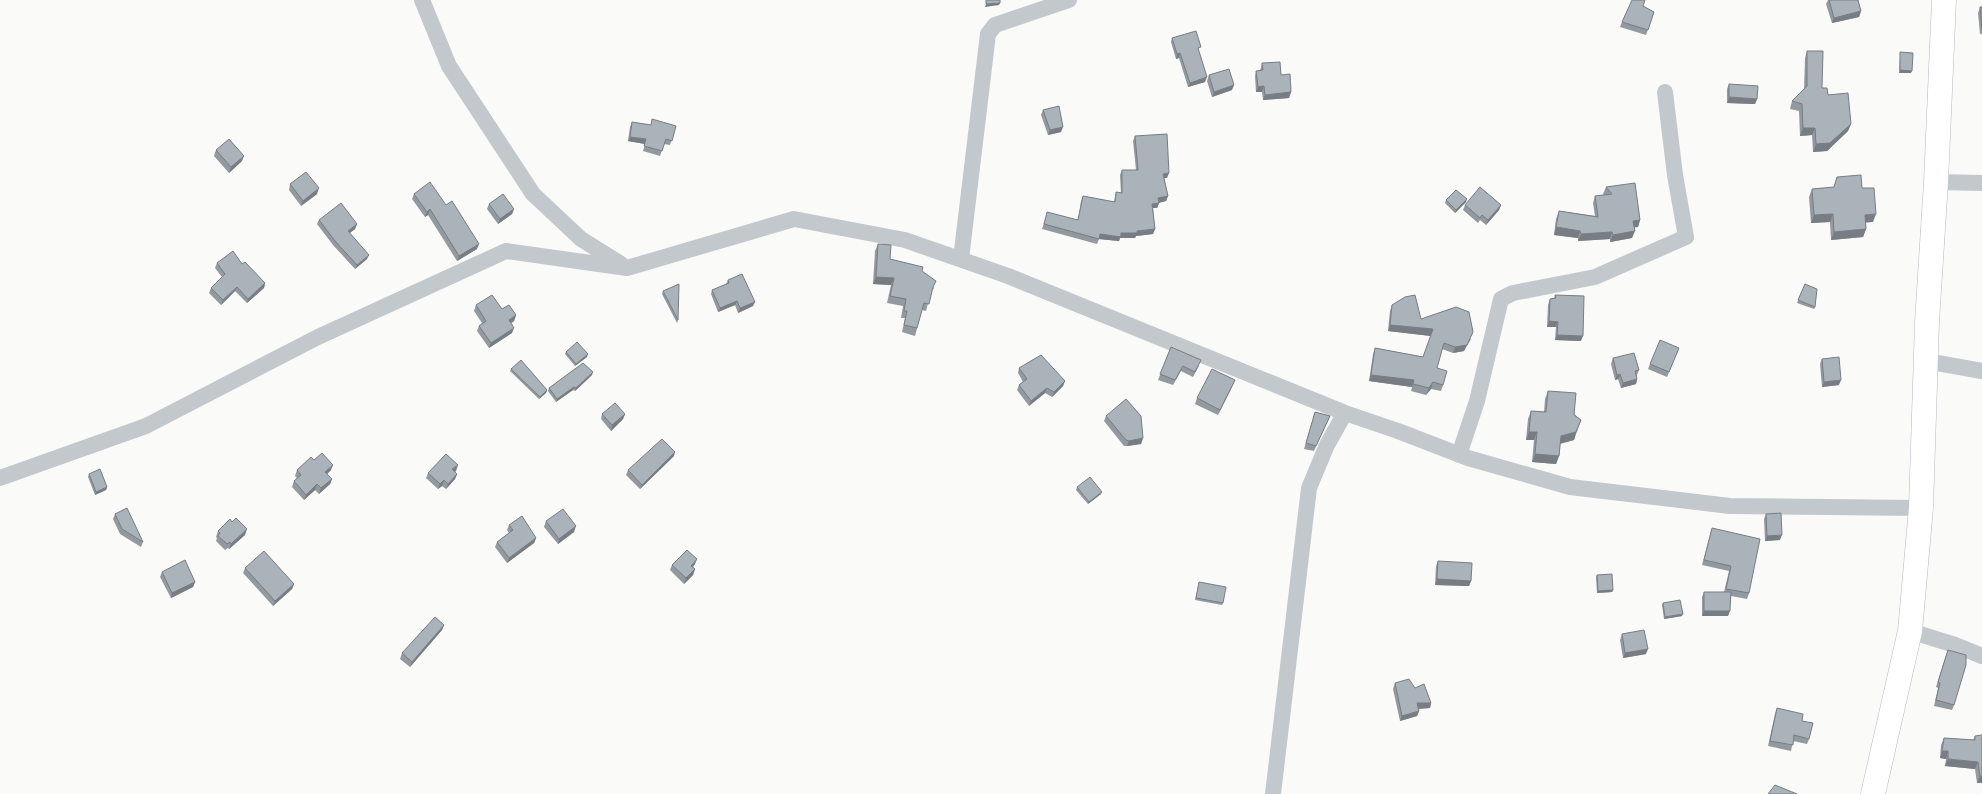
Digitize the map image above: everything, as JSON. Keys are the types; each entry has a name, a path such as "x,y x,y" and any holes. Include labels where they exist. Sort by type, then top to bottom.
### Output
{"street":[{"path":"422,0 449,66 532,194 581,239 627,268"},
{"path":"961,260 988,34 992,27 1000,23 1069,0"},
{"path":"1873,794 1910,631 1922,508 1926,361 1944,0"},
{"path":"1460,455 1477,401 1501,300 1514,293 1595,277 1686,237 1675,175 1665,92"},
{"path":"1936,182 1982,183"},
{"path":"0,478 146,426 318,337 506,251 627,268 794,220 904,240 1008,276 1101,312 1345,413 1460,455 1570,487 1730,506 1922,508"},
{"path":"1926,361 1982,371"},
{"path":"1273,794 1308,488 1327,445 1345,413"},
{"path":"1910,631 1982,656"}],"building":[{"path":"986,0 1000,0 1000,3 986,4"},
{"path":"1632,0 1645,0 1643,6 1654,12 1648,30 1622,22"},
{"path":"1829,0 1858,0 1861,11 1834,18"},
{"path":"1980,7 1982,7 1982,29"},
{"path":"1196,31 1201,47 1198,48 1207,77 1190,83 1180,53 1177,54 1172,38"},
{"path":"1807,51 1823,51 1822,88 1827,88 1828,95 1848,93 1851,124 1830,143 1816,144 1815,128 1803,128 1802,104 1792,101 1807,86"},
{"path":"1900,52 1913,53 1912,71 1900,70"},
{"path":"1280,62 1281,75 1290,74 1291,92 1265,95 1264,86 1258,87 1256,71 1263,70 1262,63"},
{"path":"1229,69 1234,85 1214,92 1209,75"},
{"path":"1729,84 1758,86 1757,99 1729,97"},
{"path":"1059,106 1063,127 1050,130 1043,110"},
{"path":"652,119 676,126 672,141 666,139 662,151 644,146 646,139 630,137 632,122 651,125"},
{"path":"1167,134 1169,173 1163,174 1168,196 1158,198 1159,203 1152,204 1155,229 1137,231 1137,233 1121,233 1121,237 1100,234 1099,239 1044,224 1047,212 1078,220 1083,196 1115,202 1116,192 1122,193 1122,170 1138,170 1135,136"},
{"path":"229,139 244,156 231,167 216,150"},
{"path":"306,172 319,188 303,201 290,184"},
{"path":"1861,175 1862,188 1874,188 1876,214 1865,215 1866,229 1834,232 1833,214 1814,215 1812,189 1834,187 1837,177"},
{"path":"430,182 446,205 452,201 479,244 459,256 430,209 427,212 414,194"},
{"path":"1635,183 1640,220 1633,221 1635,231 1613,235 1612,232 1581,234 1580,231 1556,227 1559,211 1598,217 1595,196 1612,194 1606,187"},
{"path":"1480,187 1501,205 1488,220 1482,215 1480,218 1465,205"},
{"path":"1456,190 1467,199 1456,210 1446,200"},
{"path":"503,194 514,209 500,219 489,204"},
{"path":"341,203 357,224 348,231 369,255 357,265 319,220"},
{"path":"878,244 891,245 890,259 923,267 922,271 936,281 929,304 924,303 917,328 904,325 907,311 904,311 906,299 890,296 894,278 876,277"},
{"path":"233,251 242,264 245,262 265,283 248,299 237,287 223,300 211,288 225,274 217,263"},
{"path":"742,274 755,302 740,308 737,301 720,308 712,290 729,283 728,280"},
{"path":"679,284 678,320 663,291"},
{"path":"1805,284 1817,289 1815,307 1798,300"},
{"path":"492,295 502,309 509,305 516,315 509,320 514,328 491,343 479,326 486,321 476,305"},
{"path":"1415,295 1421,319 1456,307 1469,312 1473,332 1467,345 1455,347 1444,343 1437,368 1447,371 1443,385 1433,382 1429,388 1413,384 1414,380 1371,375 1375,348 1423,357 1433,329 1390,325 1392,305 1405,297"},
{"path":"1555,295 1584,296 1583,336 1557,335 1558,322 1549,321 1550,299 1556,298"},
{"path":"1660,340 1679,348 1669,372 1650,364"},
{"path":"577,342 588,354 576,364 566,352"},
{"path":"1171,347 1201,360 1195,372 1183,366 1175,380 1160,374"},
{"path":"1634,353 1639,370 1635,371 1637,379 1623,383 1620,374 1617,375 1613,358"},
{"path":"1041,355 1065,381 1054,392 1047,388 1031,401 1019,385 1027,379 1019,368"},
{"path":"1839,357 1841,380 1824,382 1822,359"},
{"path":"521,360 547,390 540,397 511,369"},
{"path":"583,363 593,372 576,388 574,387 557,399 549,388"},
{"path":"1212,369 1235,380 1220,410 1197,398"},
{"path":"1548,391 1576,393 1574,415 1581,420 1576,432 1561,436 1559,456 1535,454 1537,432 1529,432 1531,411 1546,412"},
{"path":"1126,399 1141,416 1143,438 1126,440 1106,416"},
{"path":"615,403 625,414 612,425 602,414"},
{"path":"1315,412 1330,416 1316,446 1306,443"},
{"path":"662,439 675,452 642,485 628,470"},
{"path":"322,453 333,465 325,472 332,479 321,488 317,484 306,495 294,481 301,475 297,470 311,457 314,460"},
{"path":"446,454 458,465 452,469 457,474 448,484 444,480 440,484 428,473"},
{"path":"100,469 107,487 96,492 89,474"},
{"path":"1090,477 1102,492 1089,502 1077,487"},
{"path":"127,508 143,542 122,529 115,514"},
{"path":"563,509 576,526 559,539 546,521"},
{"path":"1781,513 1782,535 1767,536 1766,514"},
{"path":"522,516 536,538 509,558 497,542 513,530 509,525"},
{"path":"236,518 247,529 231,544 230,542 227,544 218,536 220,533 218,531 230,519 232,522"},
{"path":"1712,528 1760,539 1749,593 1726,589 1731,566 1704,560"},
{"path":"687,550 697,559 691,566 695,569 686,578 672,565"},
{"path":"264,551 294,584 275,601 245,568"},
{"path":"185,560 195,582 172,593 162,572"},
{"path":"1438,561 1472,563 1471,581 1437,579"},
{"path":"1612,574 1613,590 1598,591 1597,575"},
{"path":"1199,582 1226,587 1223,603 1196,598"},
{"path":"1704,592 1731,592 1730,611 1704,611"},
{"path":"1680,600 1683,614 1665,617 1663,603"},
{"path":"435,617 444,625 412,662 402,653"},
{"path":"1644,630 1648,649 1625,653 1622,634"},
{"path":"1948,650 1966,655 1966,665 1954,705 1936,700 1940,683 1938,682"},
{"path":"1409,679 1415,688 1424,684 1431,703 1417,703 1419,711 1402,716 1395,683"},
{"path":"1777,708 1803,714 1802,721 1813,723 1809,739 1794,735 1793,745 1770,741"},
{"path":"1982,735 1982,776 1980,776 1978,762 1948,759 1948,751 1942,751 1944,738 1975,740 1975,736"},
{"path":"1775,785 1797,794 1768,794"}]}
